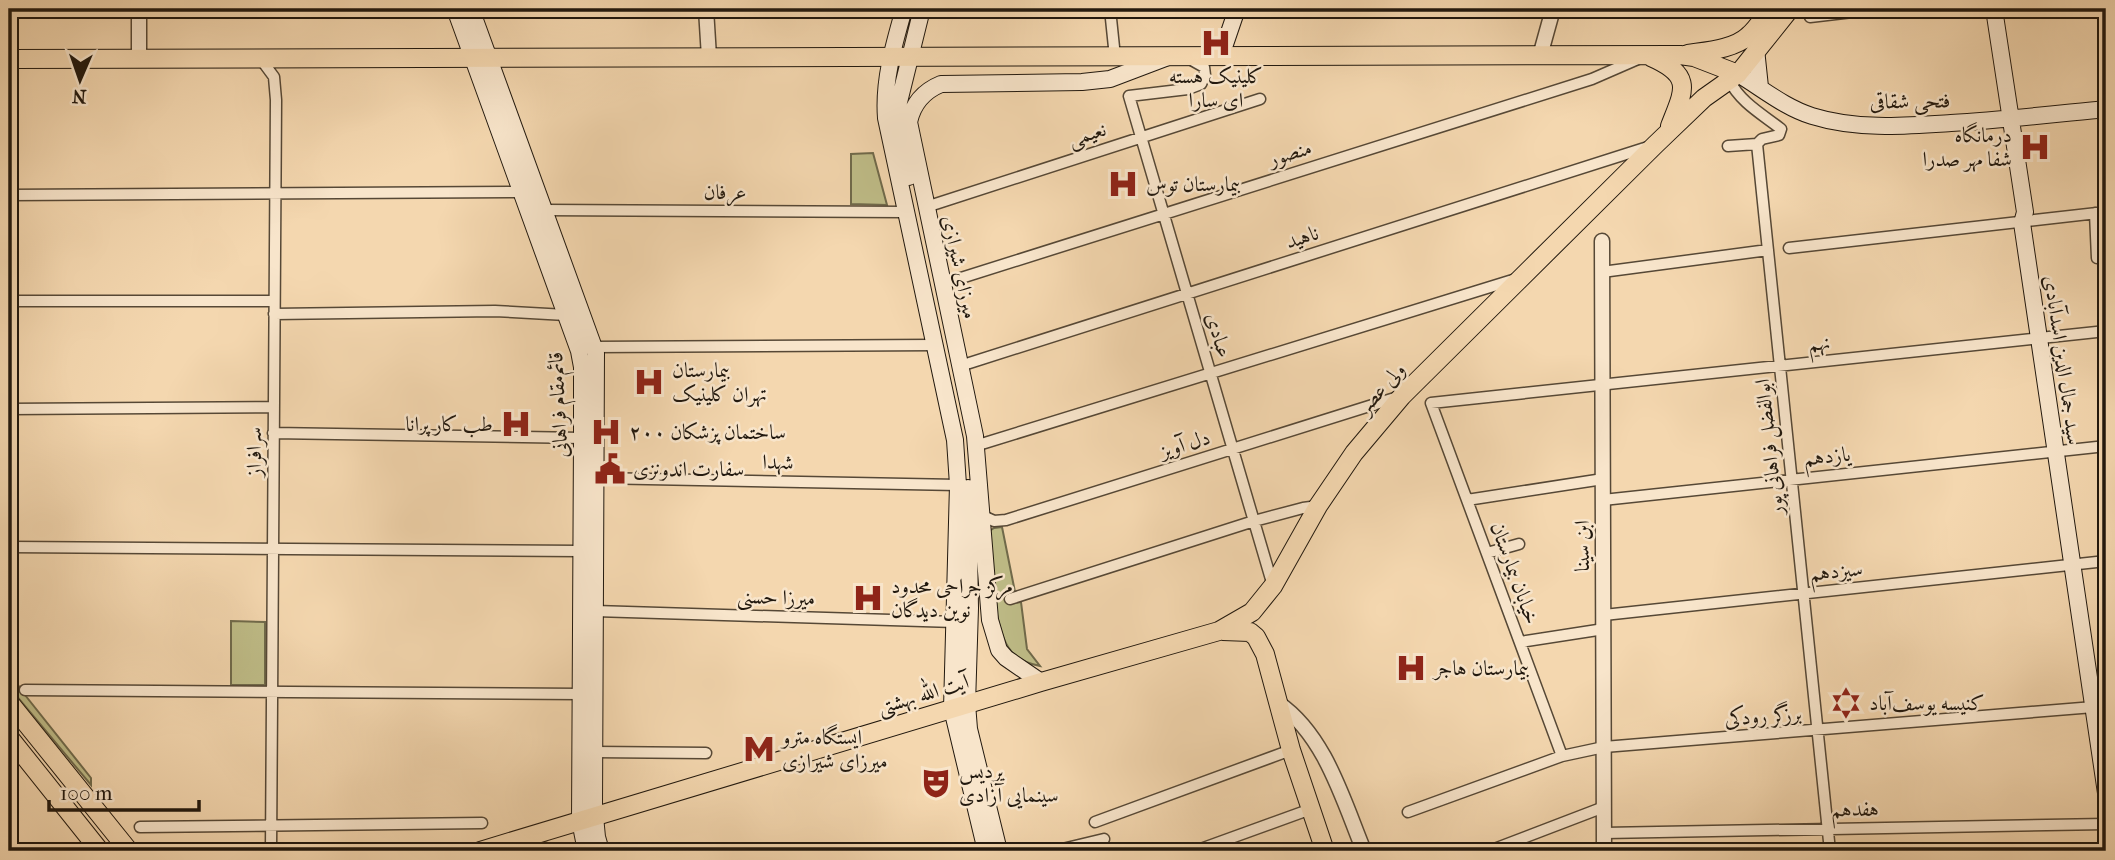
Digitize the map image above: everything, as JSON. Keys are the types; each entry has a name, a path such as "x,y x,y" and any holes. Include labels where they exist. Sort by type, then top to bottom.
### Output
{"main road":[{"name":"قائم‌مقام فراهانی","path":"455,9 481,58 544,210 595,347 594,752 587,819"},
{"name":"قائم‌مقام فراهانی","path":"471,9 481,58 521,192 579,351 582,367 582,694 587,819"},
{"name":"میرزای شیرازی","path":"904,9 899,57 899,127 965,438 970,548 959,706"},
{"name":"میرزای شیرازی","path":"922,9 899,57 885,105 905,212 955,440 958,485 955,622 959,706"},
{"path":"1221,56 1237,9"},
{"path":"9,59 1647,56 1681,55 1743,40 1752,33 1770,9"},
{"name":"ولی عصر","path":"1219,631 1252,612 1273,586 1318,506 1354,453 1402,396 1661,139 1756,50 1790,9"},
{"name":"سید جمال الدین اسدآبادی","path":"1984,9 2005,119"},
{"name":"سید جمال الدین اسدآبادی","path":"1994,9 2015,213 2022,223 2072,565 2100,706 2106,793"},
{"path":"1756,50 1760,87"},
{"path":"1681,55 1694,57 1731,74"},
{"path":"1647,56 1676,70 1682,84 1681,98 1661,139"},
{"name":"میرزای شیرازی","path":"1041,682 1011,663 999,650 995,639 988,607 975,446 909,122 918,100 935,86 955,82 1082,82 1110,79 1177,57"},
{"name":"فتحی شقاقی","path":"1731,74 1811,116 1862,125 1900,127 2106,109"},
{"path":"1219,631 1245,631 1256,637 1268,662 1291,750 1325,851"},
{"name":"آیت الله بهشتی","path":"480,851 959,706 1219,631"},
{"path":"9,702 129,851"},
{"path":"959,706 986,851"},
{"path":"959,706 970,729 999,851"},
{"path":"9,737 100,851"},
{"path":"586,851 587,819"},
{"path":"587,819 601,851"},
{"path":"506,843 548,851"}],"street":[{"path":"139,9 139,58"},
{"path":"706,9 709,57"},
{"path":"1110,9 1115,57"},
{"path":"1540,56 1553,9"},
{"path":"1810,17 1878,9"},
{"name":"منصور","path":"942,284 1592,79 1647,56"},
{"name":"عبادی","path":"1177,57 1204,68 1205,75 1201,84 1188,89 1129,96 1273,586"},
{"name":"سرافراز","path":"260,58 270,70 276,85 271,851"},
{"path":"1728,146 1757,144 1762,139 1779,135 1781,129 1757,113 1740,96 1731,74"},
{"name":"نعیمی","path":"926,207 1260,99"},
{"name":"ناهید","path":"960,366 1661,139"},
{"name":"ابوالفضل فراهانی پور","path":"1757,144 1830,851"},
{"path":"9,194 521,192"},
{"name":"عرفان","path":"544,210 905,212"},
{"path":"1789,248 2101,212 2097,258 2106,257"},
{"name":"ابن سینا","path":"1602,241 1605,851"},
{"path":"1602,272 1768,250"},
{"path":"975,446 1522,277"},
{"path":"9,301 274,301"},
{"path":"274,314 495,312 566,315"},
{"name":"نهم","path":"1431,404 2106,331"},
{"path":"595,347 934,345"},
{"name":"دل آویز","path":"981,515 994,521 1006,520 1402,396"},
{"name":"خیابان بیمارستان","path":"1431,404 1562,756"},
{"path":"9,409 274,408"},
{"path":"273,433 582,438"},
{"name":"یازدهم","path":"1603,499 2106,446"},
{"name":"شهدا","path":"596,478 958,485"},
{"path":"1467,500 1603,479"},
{"path":"1010,598 1254,521 1318,506"},
{"path":"1487,553 1519,544"},
{"path":"9,547 582,551"},
{"name":"سیزدهم","path":"1520,642 1604,622 1803,594 2106,561"},
{"name":"میرزا حسنی","path":"595,611 955,622"},
{"path":"25,690 582,694"},
{"path":"1278,703 1298,719 1318,746 1364,851"},
{"name":"برزگر رودکی","path":"1408,812 1562,756 1604,747 2100,706"},
{"path":"1095,822 1291,750"},
{"path":"594,752 706,753"},
{"path":"1489,851 1604,807"},
{"path":"1195,851 1311,809"},
{"path":"140,827 482,823"},
{"name":"هفدهم","path":"1604,833 2106,824"},
{"path":"1054,851 1104,839"}],"shaded area":[{"path":"873,153 887,205 851,204 851,154"},
{"path":"1002,527 1015,592 1010,603 1021,602 1027,649 1040,666 1024,661 1014,654 1000,627 993,594 988,532"},
{"path":"231,621 265,622 265,685 231,685"},
{"path":"9,672 91,778 91,785 9,687"}],"place":[{"name":"کلینیک هسته ای سارا","path":"1216,43"},
{"name":"درمانگاه شفا مهر صدرا","path":"2035,147"},
{"name":"بیمارستان توس","path":"1123,184"},
{"name":"بیمارستان تهران کلینیک","path":"649,382"},
{"name":"طب کار پرانا","path":"516,424"},
{"name":"ساختمان پزشکان ۲۰۰","path":"606,432"},
{"name":"سفارت اندونزی","path":"610,469"},
{"name":"مرکز جراحی محدود نوین دیدگان","path":"868,598"},
{"name":"بیمارستان هاجر","path":"1411,668"},
{"name":"کنیسه یوسف‌آباد","path":"1846,703"},
{"name":"ایستگاه مترو میرزای شیرازی","path":"759,749"},
{"name":"پردیس سینمایی آزادی","path":"936,783"}]}
